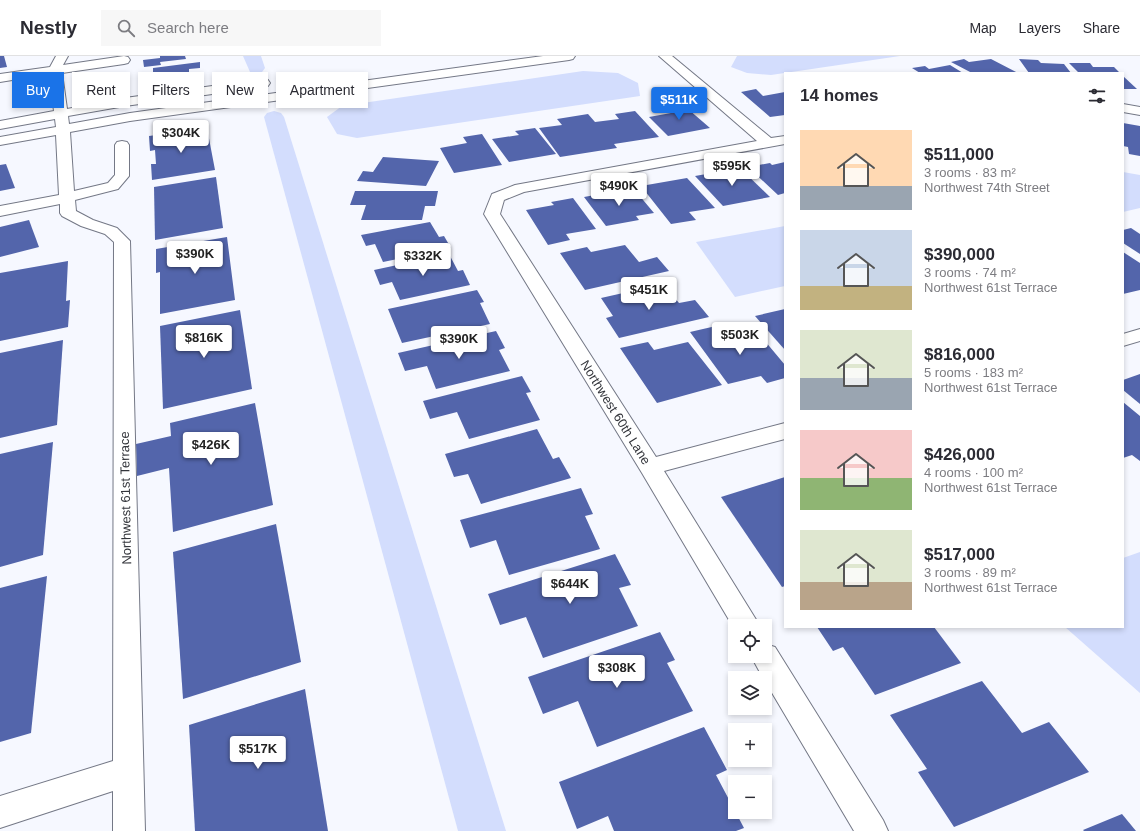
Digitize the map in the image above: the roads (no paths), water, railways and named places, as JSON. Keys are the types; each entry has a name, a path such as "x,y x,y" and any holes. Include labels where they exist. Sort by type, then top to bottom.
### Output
{"street":[{"path":"0,125 138,116 569,56"},
{"path":"665,56 768,143 784,140"},
{"path":"0,78 58,63 124,58 123,72"},
{"name":"Northwest 61st Terrace","path":"58,63 68,213 87,223 111,231 122,241 128,831"},
{"path":"0,141 62,121 276,81"},
{"path":"1124,108 1140,111"},
{"name":"Northwest 60th Lane","path":"743,619 492,214 497,197 520,188 768,143"},
{"path":"0,211 66,198 113,186 122,176 122,145"},
{"path":"1124,340 1140,335"},
{"path":"650,467 784,431"},
{"path":"769,663 872,831"},
{"path":"0,812 128,771"}],"water":[{"path":"737,56 900,56 771,75 747,73 731,67"},
{"path":"583,71 618,73 638,83 640,96 357,138 337,134 327,117 339,108 368,108 368,102"},
{"path":"1124,172 1140,175 1140,208 1124,212"},
{"path":"784,226 784,286 735,297 696,242"},
{"path":"1140,552 1140,693 1066,628 1124,628 1124,558"}],"waterway":[{"path":"252,56 256,68"},
{"path":"274,117 482,831"}]}
